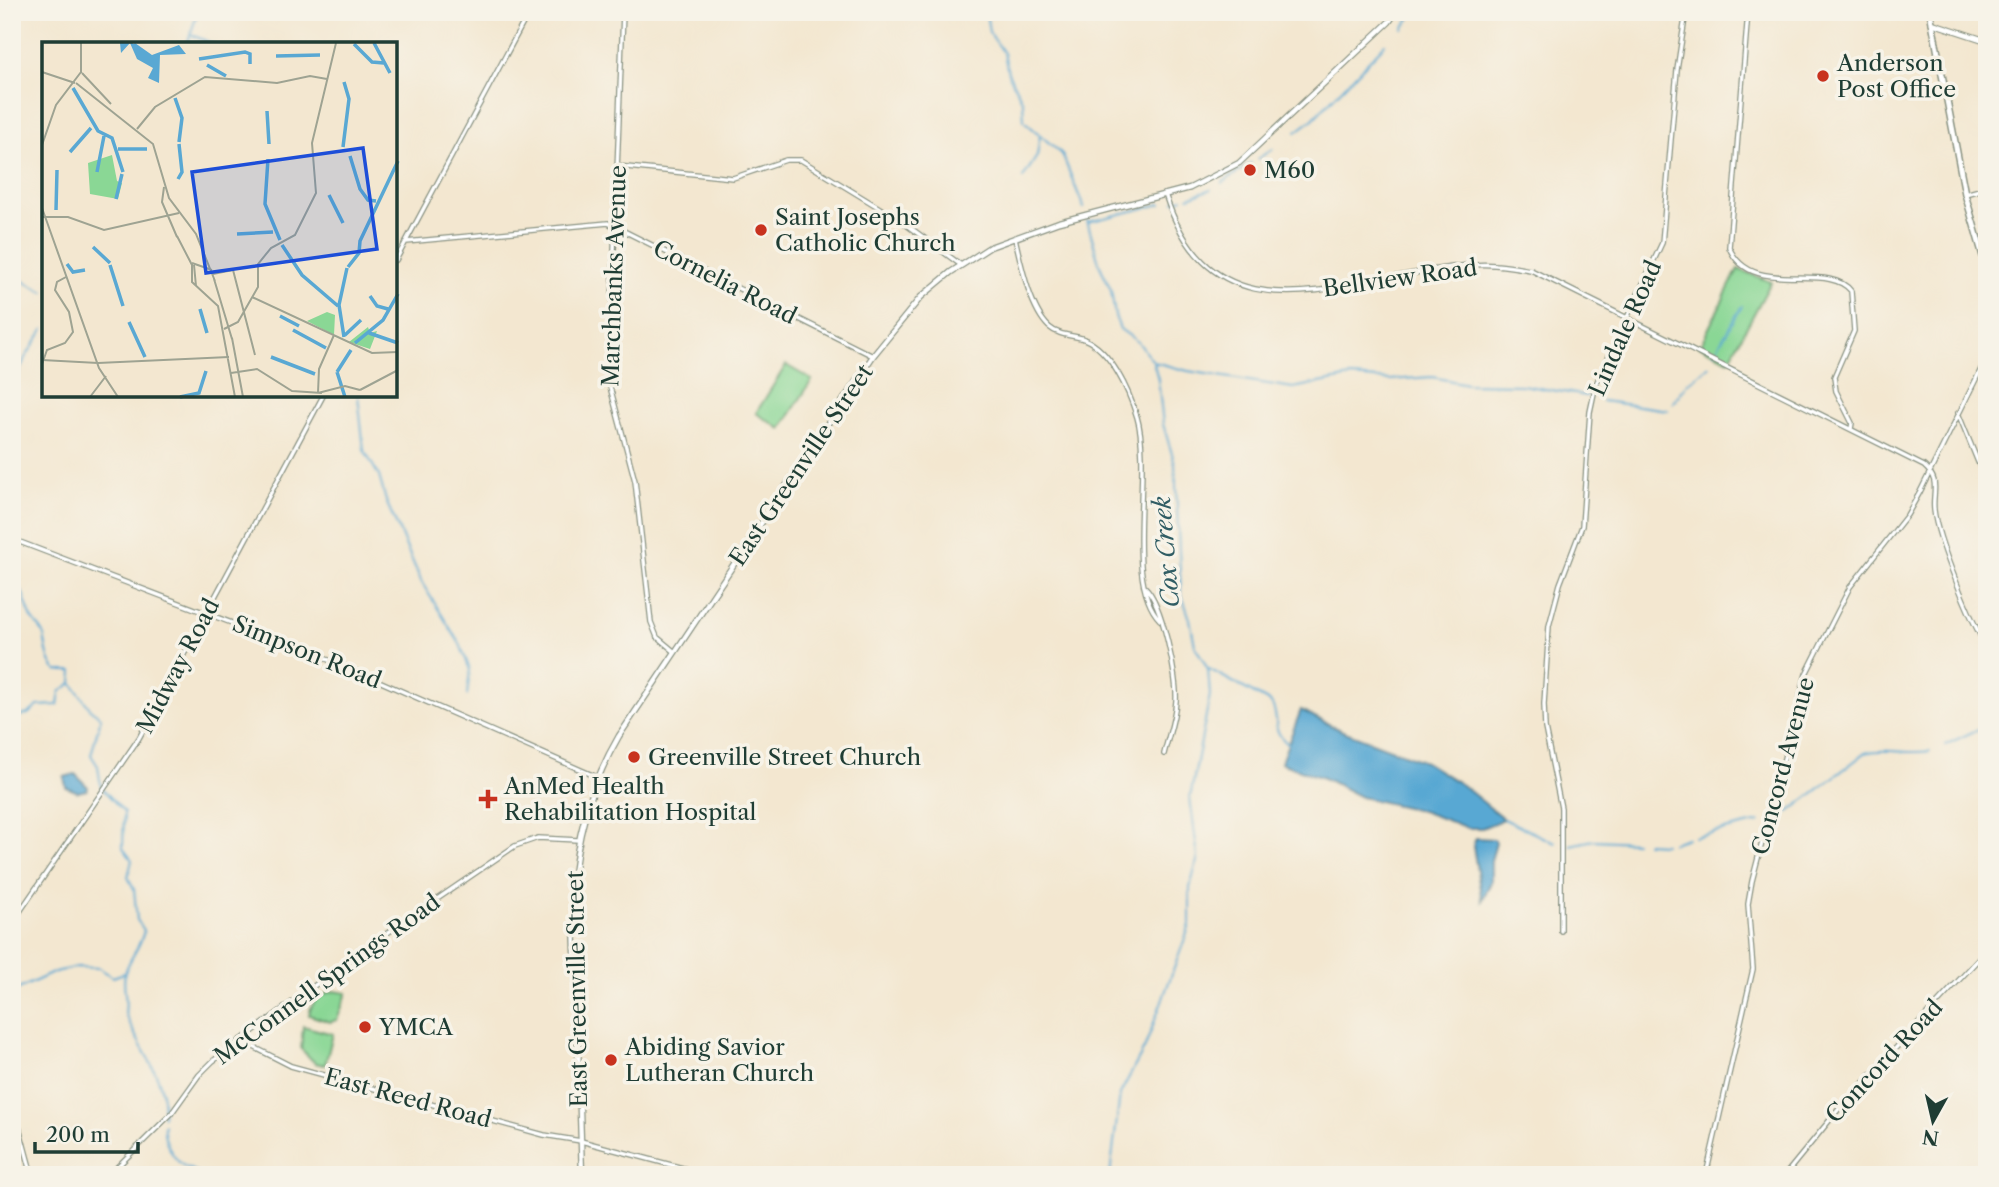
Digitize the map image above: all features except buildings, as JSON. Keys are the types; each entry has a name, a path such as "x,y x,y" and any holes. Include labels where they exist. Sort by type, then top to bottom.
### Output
{"main road":[{"name":"East Greenville Street","path":"582,1175 573,901 578,840 597,777 619,736 873,356 916,302 961,265 1014,236 1203,184 1239,163 1390,22 1396,12"},
{"path":"1930,12 1965,194 1987,270"},
{"path":"1932,23 1987,41"}],"street":[{"path":"397,258 529,12"},
{"name":"Marchbanks Avenue","path":"623,12 614,226 611,400 635,481 653,631 675,652"},
{"name":"Lindale Road","path":"1561,931 1563,837 1561,808 1545,728 1545,656 1560,584 1582,523 1590,412 1596,384 1662,243 1677,71 1686,12"},
{"path":"1748,12 1728,247 1738,264 1751,271 1839,282 1851,291 1854,331 1834,377 1836,391 1852,423 1851,429"},
{"path":"616,166 733,178 786,160 801,160 901,220 961,265"},
{"path":"1965,194 1987,188"},
{"name":"Bellview Road","path":"1165,194 1185,242 1207,267 1225,281 1266,292 1300,292 1472,265 1531,270 1930,470"},
{"name":"Cornelia Road","path":"406,242 597,224 614,226 873,356"},
{"path":"1014,236 1024,277 1045,322 1059,333 1083,339 1099,349 1108,358 1134,409 1141,445 1144,586 1153,613 1160,620 1176,702 1164,754"},
{"name":"Concord Avenue","path":"1706,1175 1753,969 1748,904 1752,881 1800,688 1850,587 1907,515 1987,357"},
{"name":"Midway Road","path":"12,923 139,738 322,397"},
{"path":"1958,413 1987,484"},
{"path":"1930,470 1937,483 1936,520 1970,615 1987,647"},
{"name":"Simpson Road","path":"12,539 347,667 597,777"},
{"name":"McConnell Springs Road","path":"109,1175 171,1114 201,1072 361,951 505,851 538,838 578,840"},
{"name":"Concord Road","path":"1785,1175 1838,1110 1987,950"},
{"name":"East Reed Road","path":"240,1040 291,1066 544,1135 581,1141 709,1175"},
{"path":"12,1101 32,1175"}],"green space":[{"path":"1738,269 1771,282 1729,360 1700,346"},
{"path":"786,365 812,380 781,429 756,413"},
{"path":"334,991 347,993 337,1020 330,1022 309,1015 318,999"},
{"path":"303,1026 333,1034 325,1065 315,1063 301,1049"}],"water":[{"path":"1301,710 1340,730 1425,762 1462,785 1504,819 1482,828 1468,828 1419,810 1361,797 1326,779 1286,765 1281,762"},
{"path":"75,774 88,787 87,790 78,792 66,787 64,777"},
{"path":"1476,838 1494,839 1496,842 1491,861 1491,882 1482,901 1473,846"}],"waterway":[{"path":"188,42 198,12"},
{"name":"Cox Creek","path":"986,12 989,32 1004,53 1008,73 1023,102 1024,121 1062,154 1084,208"},
{"path":"1403,29 1413,12"},
{"path":"192,35 208,42"},
{"path":"1296,132 1312,120 1385,44"},
{"path":"1023,178 1037,156 1040,135"},
{"path":"1257,159 1273,149"},
{"path":"1222,183 1251,163"},
{"path":"1189,197 1211,189"},
{"path":"1175,201 1183,198"},
{"path":"1088,222 1161,204"},
{"name":"Cox Creek","path":"1087,220 1100,266 1111,290 1120,329 1138,342 1153,361 1158,379 1163,424 1175,464 1181,593 1195,646 1208,669 1210,695 1190,798 1198,857 1190,888 1190,925 1145,1047 1120,1094 1110,1175"},
{"path":"12,275 42,291"},
{"path":"1715,352 1742,306"},
{"path":"12,389 25,358 42,332"},
{"path":"1154,362 1188,371 1293,388 1351,377 1390,380 1432,377 1467,384 1522,385 1587,396"},
{"path":"1673,403 1686,385 1709,366"},
{"path":"358,397 364,450 379,476 386,501 422,583 460,644 470,670 467,695"},
{"path":"1602,401 1668,410"},
{"path":"12,580 20,588 32,618 41,629 51,664 57,671 73,671 72,683 91,710 101,717 91,755 98,766 101,787 124,812 123,848 132,860 128,877 134,889 137,920 144,930 125,973 125,1013 161,1088 163,1116"},
{"path":"1209,669 1271,703 1279,733 1288,744"},
{"path":"12,725 16,717 28,714 38,706 58,705 60,692 72,683"},
{"path":"1945,745 1987,725"},
{"path":"1776,816 1790,811 1865,753 1930,751"},
{"path":"1504,819 1555,843"},
{"path":"1694,837 1760,822"},
{"path":"1672,843 1687,838"},
{"path":"1570,845 1594,840 1635,842"},
{"path":"1646,843 1664,844"},
{"path":"12,992 55,972 77,967 99,968 113,977 124,973"},
{"path":"164,1124 166,1141 172,1153 199,1175"}],"place":[{"name":"Anderson Post Office","path":"1823,76"},
{"name":"M60","path":"1250,170"},
{"name":"Saint Josephs Catholic Church","path":"761,230"},
{"name":"Greenville Street Church","path":"634,757"},
{"name":"AnMed Health Rehabilitation Hospital","path":"488,799"},
{"name":"YMCA","path":"365,1027"},
{"name":"Abiding Savior Lutheran Church","path":"611,1060"}]}
